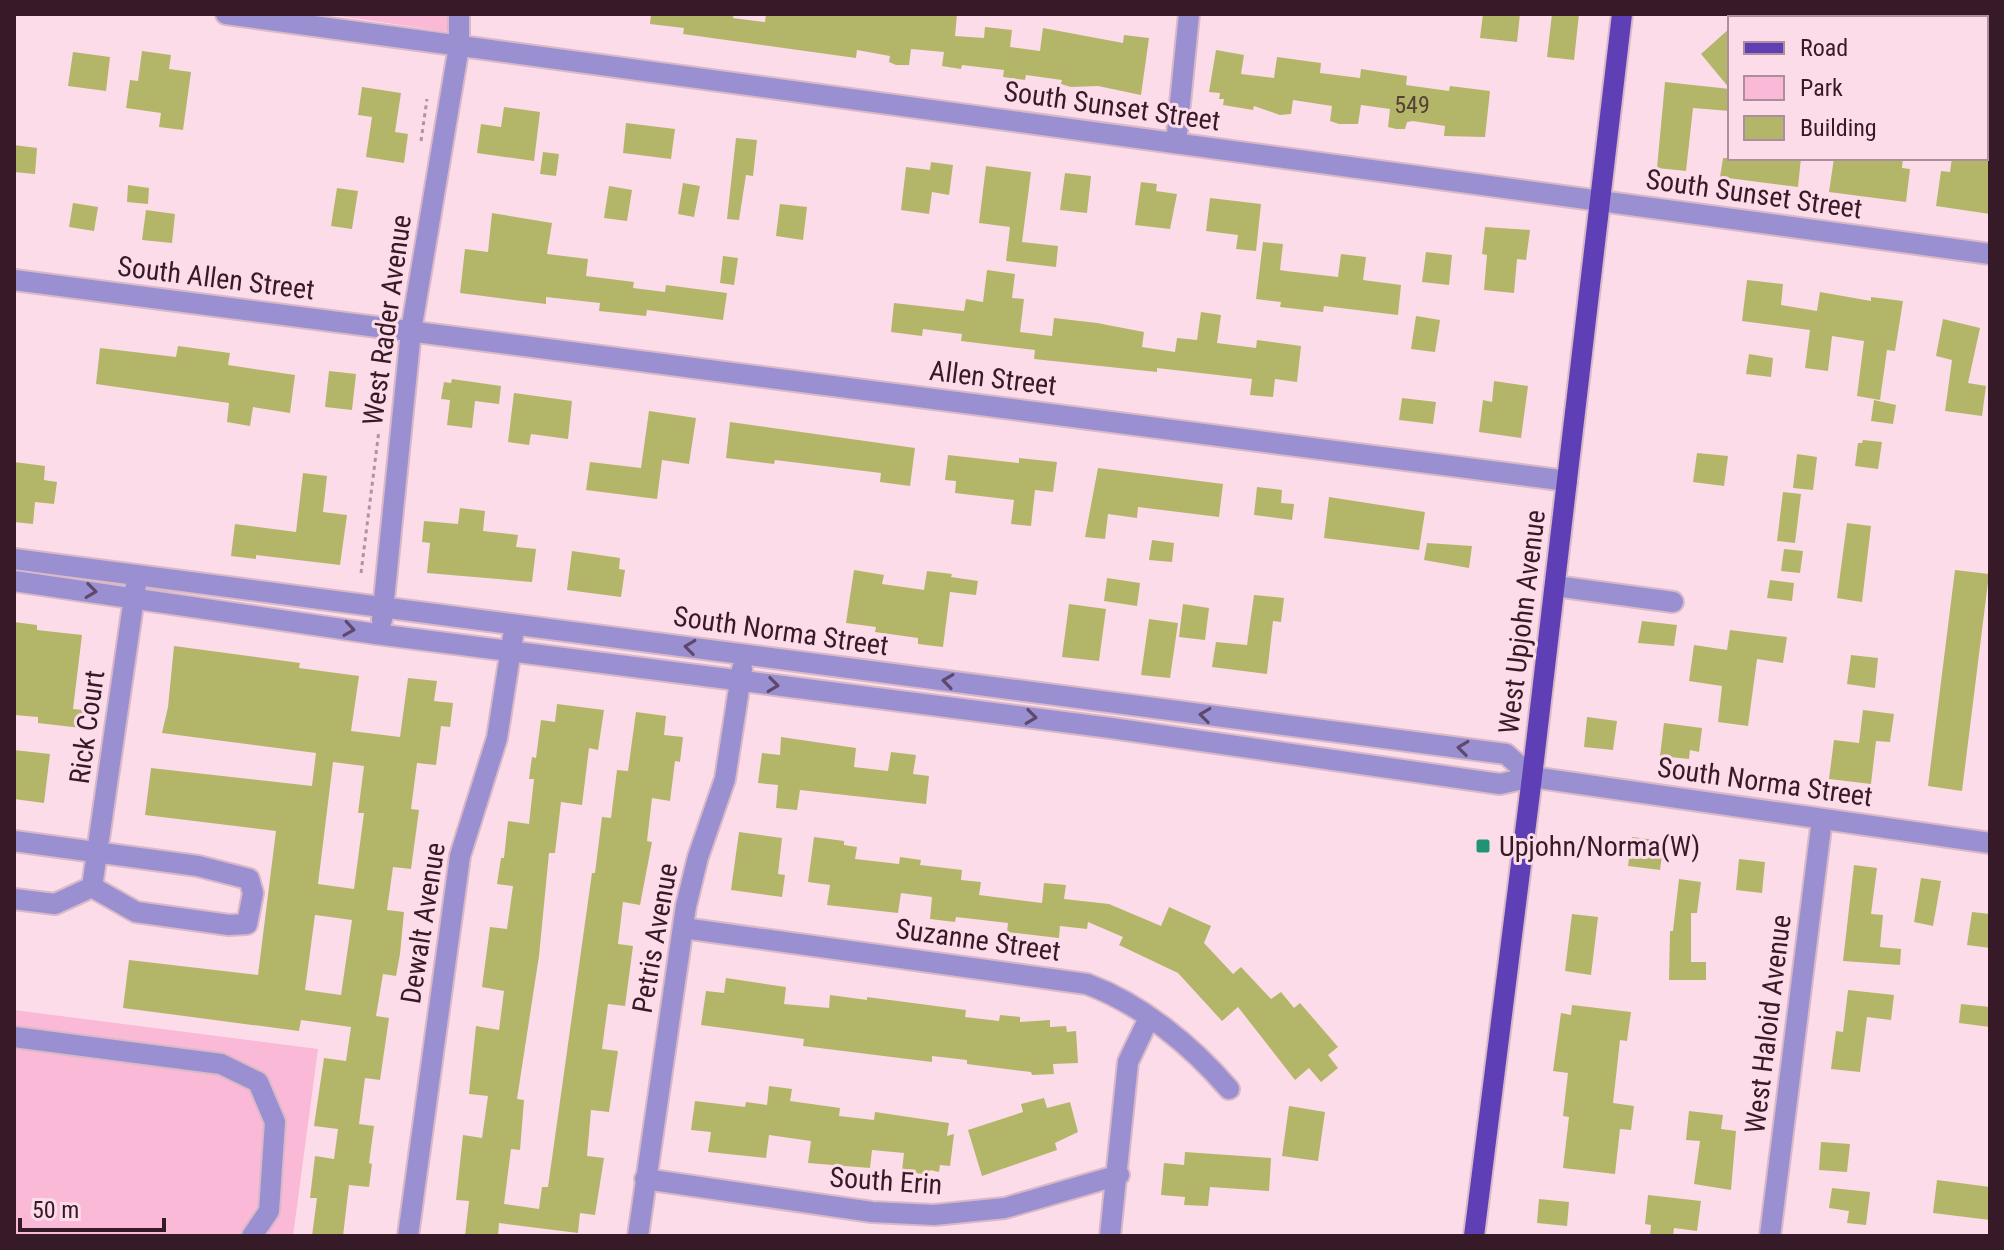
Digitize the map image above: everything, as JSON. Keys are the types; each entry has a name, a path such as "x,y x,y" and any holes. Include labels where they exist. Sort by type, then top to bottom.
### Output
{"main road":[{"name":"West Upjohn Avenue","path":"1474,1236 1622,14"}],"street":[{"name":"South Sunset Street","path":"226,14 1990,254"},
{"name":"West Rader Avenue","path":"380,634 411,331 459,46 459,14"},
{"path":"1176,143 1189,14"},
{"name":"South Allen Street","path":"14,280 411,331"},
{"name":"Allen Street","path":"411,331 1567,481"},
{"name":"South Norma Street","path":"14,559 136,587 380,634 510,648 1111,728 1500,784 1532,777 1990,843"},
{"name":"South Norma Street","path":"14,581 136,587 516,624 1506,754 1532,777"},
{"path":"1555,586 1673,602"},
{"name":"Rick Court","path":"92,887 136,587"},
{"name":"Dewalt Avenue","path":"408,1236 460,856 497,738 516,624"},
{"name":"Petris Avenue","path":"638,1236 683,928 698,857 725,779 747,654"},
{"name":"West Haloid Avenue","path":"1770,1236 1822,819"},
{"path":"14,841 198,866 249,879 253,893 247,924 229,925 136,912 92,887 55,904 14,899"},
{"name":"Suzanne Street","path":"683,928 1087,984 1119,996 1173,1035 1229,1089"},
{"path":"1110,1236 1119,1175 1128,1062 1149,1018"},
{"path":"14,1037 221,1064 258,1082 275,1122 269,1211 252,1236"},
{"name":"South Erin","path":"645,1179 872,1212 934,1215 1005,1208 1119,1175"}],"path":[{"path":"361,573 381,417"}],"green space":[{"path":"326,14 450,14 448,32"},
{"path":"14,1010 318,1049 293,1236 14,1236"}],"building":[{"path":"651,14 734,14 733,18 765,22 766,14 957,14 955,36 984,38 985,27 1012,30 1010,47 1040,51 1043,28 1123,43 1124,35 1149,38 1141,95 1098,86 1071,87 1061,84 1062,80 1026,75 1025,80 1003,77 1004,70 942,66 944,52 911,49 909,65 896,65 889,62 890,56 857,50 856,58 683,34 684,28 650,24"},
{"path":"1483,14 1520,14 1517,42 1480,38"},
{"path":"1552,14 1579,14 1574,60 1547,57"},
{"path":"1728,30 1728,87 1701,54"},
{"path":"1216,50 1244,55 1241,74 1274,78 1277,57 1321,63 1320,73 1360,78 1361,69 1407,76 1406,85 1449,91 1450,86 1490,91 1485,137 1444,136 1445,126 1413,121 1407,122 1405,129 1388,127 1390,109 1361,105 1358,124 1339,124 1330,121 1332,106 1293,100 1291,114 1280,115 1254,106 1253,110 1223,105 1224,99 1219,99 1220,93 1209,92"},
{"path":"142,51 171,55 169,69 191,72 183,130 159,127 161,113 126,108 130,80 138,81"},
{"path":"73,52 110,57 106,91 68,86"},
{"path":"1665,82 1728,89 1728,111 1693,108 1686,171 1657,168"},
{"path":"362,87 401,93 395,132 408,134 404,163 366,157 372,117 358,115"},
{"path":"504,107 540,112 534,161 477,153 481,124 501,127"},
{"path":"626,123 675,129 671,159 623,153"},
{"path":"736,138 757,140 753,176 746,175 739,220 727,219"},
{"path":"14,145 37,148 35,174 14,172"},
{"path":"543,152 559,154 556,176 540,174"},
{"path":"1723,158 1801,160 1798,187 1720,177"},
{"path":"1990,158 1990,214 1936,206 1941,171 1950,172 1952,160"},
{"path":"1834,160 1903,160 1902,168 1910,169 1906,202 1829,192"},
{"path":"931,162 953,165 949,195 932,192 929,214 901,210 906,167 930,170"},
{"path":"986,166 1031,172 1022,242 1058,246 1056,267 1006,261 1010,227 979,223"},
{"path":"1065,173 1091,176 1087,213 1060,210"},
{"path":"1141,182 1157,184 1156,191 1177,194 1170,229 1135,225"},
{"path":"683,183 700,186 694,217 678,214"},
{"path":"128,185 149,188 148,204 127,202"},
{"path":"609,186 632,190 627,221 604,218"},
{"path":"337,188 358,191 352,229 331,226"},
{"path":"1210,198 1261,204 1256,251 1236,249 1238,235 1206,231"},
{"path":"73,203 98,207 94,231 69,227"},
{"path":"780,204 807,207 803,240 776,236"},
{"path":"146,210 175,214 172,243 142,240"},
{"path":"492,213 552,223 547,254 588,259 586,276 634,282 633,288 665,292 666,285 727,293 723,320 647,310 646,316 599,311 600,303 546,297 546,304 460,293 465,249 488,252"},
{"path":"1485,227 1530,230 1526,260 1517,259 1514,293 1484,290 1487,255 1482,254"},
{"path":"1263,242 1283,244 1280,270 1286,271 1338,277 1341,254 1366,257 1363,280 1401,285 1398,315 1324,306 1323,312 1280,307 1281,302 1256,299"},
{"path":"1426,252 1452,255 1449,285 1422,282"},
{"path":"723,256 738,258 734,285 720,283"},
{"path":"987,270 1015,274 1012,298 1024,299 1020,332 1052,336 1054,318 1097,323 1144,332 1142,347 1175,352 1177,338 1197,340 1201,312 1221,315 1217,343 1256,348 1257,340 1301,346 1297,382 1275,379 1273,397 1250,395 1252,379 1034,359 1035,350 961,341 962,334 923,329 922,336 891,332 894,303 964,311 966,299 983,302"},
{"path":"1747,280 1783,284 1781,305 1817,311 1820,292 1871,301 1871,297 1903,301 1895,351 1887,350 1880,400 1857,396 1864,341 1832,336 1828,371 1805,368 1810,330 1742,321"},
{"path":"1416,316 1440,320 1435,352 1411,349"},
{"path":"1943,319 1980,328 1968,383 1986,386 1982,416 1945,411 1952,360 1936,356"},
{"path":"178,346 230,353 228,365 295,375 290,413 253,407 250,426 227,422 229,403 96,384 100,348 176,357"},
{"path":"1749,354 1773,358 1771,377 1746,374"},
{"path":"329,371 356,374 352,410 325,407"},
{"path":"452,379 501,386 499,404 475,401 472,428 447,425 450,400 441,399 444,382 451,383"},
{"path":"1494,381 1528,386 1521,438 1479,432 1483,400 1492,402"},
{"path":"514,393 572,401 568,439 531,434 529,445 508,442"},
{"path":"1402,398 1436,402 1433,424 1399,420"},
{"path":"1874,400 1896,405 1893,424 1871,421"},
{"path":"649,411 696,418 689,464 662,460 657,499 586,490 590,462 641,468"},
{"path":"730,422 915,448 910,486 880,482 881,473 775,460 774,464 726,458"},
{"path":"1863,440 1882,442 1878,469 1855,466 1858,443"},
{"path":"1697,453 1728,456 1724,486 1693,482"},
{"path":"1797,454 1817,457 1813,490 1793,488"},
{"path":"948,455 1019,463 1019,458 1057,462 1053,492 1035,490 1031,526 1011,524 1014,500 955,493 956,481 945,480"},
{"path":"14,462 45,466 44,480 57,482 54,504 35,502 33,524 14,522"},
{"path":"1098,468 1223,484 1219,517 1138,507 1137,518 1108,514 1105,539 1085,537"},
{"path":"303,473 327,476 323,512 347,515 340,565 256,555 256,559 231,556 235,524 296,532"},
{"path":"1257,487 1282,490 1281,503 1294,504 1292,520 1254,515"},
{"path":"1783,492 1801,494 1795,543 1777,541"},
{"path":"1329,497 1425,512 1419,550 1324,538"},
{"path":"460,508 485,511 483,531 518,535 516,547 536,549 532,582 427,573 430,543 422,542 424,521 458,524"},
{"path":"1847,523 1871,526 1862,602 1837,598"},
{"path":"1152,540 1174,543 1172,562 1149,560"},
{"path":"1427,543 1472,546 1469,568 1424,560"},
{"path":"1784,549 1803,551 1800,573 1781,571"},
{"path":"572,551 620,558 619,569 625,570 621,597 567,590"},
{"path":"854,570 884,575 882,584 924,590 927,571 952,574 951,577 978,581 976,595 950,592 943,647 918,644 918,638 875,632 876,627 846,623"},
{"path":"1955,570 1989,574 1962,791 1928,786"},
{"path":"1107,578 1140,583 1137,606 1104,601"},
{"path":"1770,580 1794,583 1792,601 1767,598"},
{"path":"1254,595 1284,598 1281,622 1273,621 1267,674 1212,667 1216,642 1247,645"},
{"path":"1069,604 1106,609 1099,661 1062,657"},
{"path":"1183,604 1209,608 1205,640 1179,637"},
{"path":"1149,619 1178,623 1170,678 1141,675"},
{"path":"1642,621 1677,625 1674,646 1638,643"},
{"path":"14,622 37,625 37,630 82,635 73,709 83,710 81,728 38,723 38,717 14,715"},
{"path":"1730,630 1787,637 1783,663 1757,659 1748,726 1718,722 1722,686 1689,681 1694,645 1727,650"},
{"path":"174,646 300,663 299,668 359,676 351,731 400,737 408,678 437,681 434,701 453,703 450,727 441,726 436,765 417,763 411,809 419,810 411,869 393,867 387,910 404,912 400,954 396,976 383,974 376,1016 389,1018 380,1080 365,1078 359,1124 374,1126 369,1187 349,1185 343,1236 312,1236 317,1198 310,1198 315,1156 334,1159 338,1129 314,1126 324,1058 346,1061 351,1027 301,1020 299,1031 123,1008 129,960 258,975 276,831 145,815 151,768 312,786 316,753 162,733","holes":["333,762 364,766 358,813 364,813 354,889 318,884","315,915 352,920 341,995 305,990"]},
{"path":"1851,655 1878,658 1875,688 1847,684"},
{"path":"557,704 604,710 598,750 589,748 582,805 561,802 555,853 549,853 539,956 517,1099 524,1100 520,1150 511,1149 504,1204 539,1209 542,1187 548,1187 602,817 611,818 617,770 628,771 636,712 666,716 664,735 683,737 680,762 675,761 670,801 652,798 647,841 652,842 640,905 623,902 618,944 633,946 625,1006 608,1004 602,1049 618,1051 609,1112 591,1110 587,1156 604,1158 595,1215 580,1213 578,1233 499,1223 498,1236 465,1236 469,1201 456,1200 463,1135 482,1138 488,1096 469,1094 476,1026 499,1030 504,991 482,987 490,927 507,929 513,886 497,884 501,858 504,858 508,821 529,824 534,779 529,779 532,757 536,758 541,720 555,722"},
{"path":"1863,710 1894,714 1890,742 1876,741 1871,784 1829,779 1834,740 1859,743"},
{"path":"1587,717 1617,721 1613,750 1584,747"},
{"path":"1664,723 1702,728 1699,752 1690,750 1689,759 1660,756"},
{"path":"781,737 856,748 854,767 888,771 891,752 916,755 913,774 929,776 926,804 800,790 797,810 776,808 778,785 758,783 762,753 780,755"},
{"path":"14,750 50,754 44,803 14,799"},
{"path":"739,832 782,838 778,874 785,875 782,897 731,890"},
{"path":"814,837 844,841 844,845 857,847 855,859 899,864 900,857 921,860 920,865 962,870 961,880 981,882 979,895 1042,903 1044,883 1066,885 1064,899 1109,904 1161,926 1169,907 1211,926 1204,943 1233,974 1241,967 1271,999 1281,992 1294,1008 1300,1003 1338,1047 1328,1055 1338,1068 1321,1082 1309,1068 1295,1080 1238,1007 1222,1021 1178,973 1119,945 1123,937 1088,922 1087,929 1060,926 1059,938 1007,932 1008,923 956,917 955,922 930,919 932,897 901,893 898,913 827,905 830,885 808,882"},
{"path":"1632,837 1664,841 1660,870 1628,866"},
{"path":"1739,859 1765,862 1762,893 1736,890"},
{"path":"1854,865 1877,868 1871,914 1883,915 1880,947 1901,949 1900,965 1843,961"},
{"path":"1921,878 1941,881 1933,926 1914,922"},
{"path":"1679,879 1701,882 1697,913 1691,913 1691,962 1706,962 1706,980 1669,980 1670,931 1673,931"},
{"path":"1972,912 1990,914 1990,948 1967,945"},
{"path":"1572,914 1598,917 1591,975 1565,971"},
{"path":"726,978 786,987 784,1004 829,1008 830,995 867,1000 867,997 966,1010 965,1017 999,1021 1000,1015 1020,1017 1020,1022 1050,1020 1050,1027 1066,1026 1067,1032 1076,1031 1078,1063 1053,1064 1054,1074 1032,1075 1031,1072 967,1064 967,1060 932,1056 932,1062 803,1046 804,1039 701,1025 706,991 724,993"},
{"path":"1848,990 1894,995 1891,1020 1867,1017 1860,1072 1831,1069 1836,1031 1843,1032"},
{"path":"1961,1004 1990,1007 1990,1027 1959,1023"},
{"path":"1572,1005 1631,1012 1627,1041 1620,1040 1613,1103 1634,1106 1631,1130 1620,1129 1615,1174 1563,1168 1569,1117 1563,1116 1568,1073 1553,1071 1561,1013 1571,1015"},
{"path":"769,1086 792,1089 790,1101 840,1108 839,1116 874,1120 875,1112 949,1123 947,1136 954,1134 950,1166 940,1165 939,1172 930,1170 929,1175 902,1171 904,1153 872,1150 870,1168 808,1163 811,1141 769,1135 766,1158 708,1152 711,1132 691,1130 695,1101 745,1107 746,1102 767,1105"},
{"path":"1044,1098 1047,1108 1070,1102 1078,1132 1055,1143 1057,1150 982,1176 968,1130 1023,1112 1021,1104"},
{"path":"1289,1106 1325,1112 1318,1161 1282,1156"},
{"path":"1689,1111 1723,1115 1721,1129 1736,1131 1731,1190 1694,1184 1700,1141 1686,1140"},
{"path":"1821,1142 1850,1144 1847,1172 1819,1170"},
{"path":"1185,1152 1271,1158 1269,1191 1210,1187 1208,1206 1184,1205 1185,1197 1161,1195 1164,1163 1184,1165"},
{"path":"1937,1180 1990,1187 1990,1220 1933,1213"},
{"path":"1832,1188 1870,1192 1866,1225 1847,1223 1849,1211 1829,1208"},
{"path":"1648,1195 1701,1201 1697,1231 1674,1228 1673,1236 1650,1236 1651,1225 1645,1224"},
{"path":"1539,1199 1569,1202 1567,1226 1537,1223"}],"place":[{"name":"Upjohn/Norma(W)","path":"1483,846"}]}
